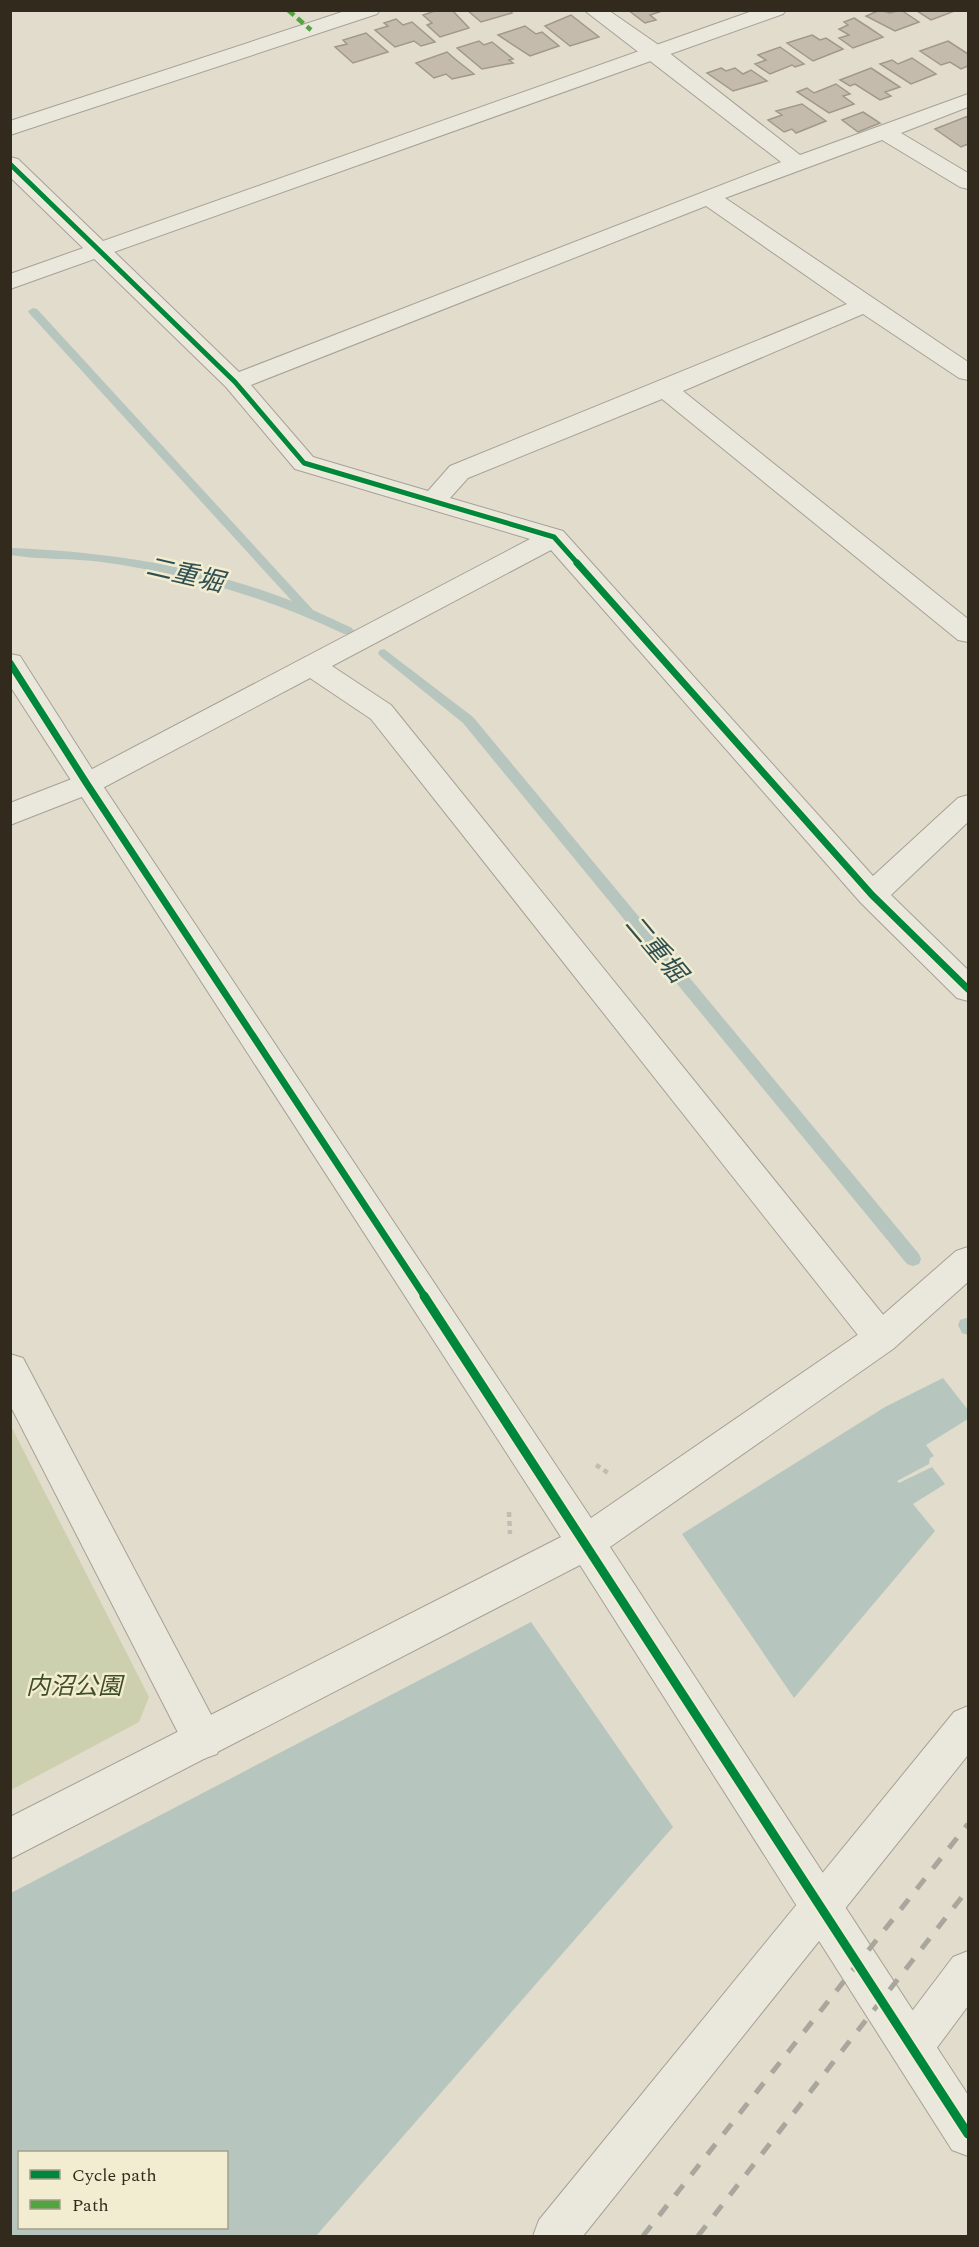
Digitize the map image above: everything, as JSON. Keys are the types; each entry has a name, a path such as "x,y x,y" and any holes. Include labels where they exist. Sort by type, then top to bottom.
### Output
{"street":[{"path":"10,128 370,10"},
{"path":"594,10 655,53 797,164"},
{"path":"10,282 776,10"},
{"path":"235,382 708,197 969,100"},
{"path":"884,132 969,182"},
{"path":"10,164 101,249 235,382 304,463 554,537 872,895 969,989"},
{"path":"708,197 969,373"},
{"path":"433,501 459,472 865,305"},
{"path":"665,389 969,633"},
{"path":"10,815 87,784 554,537"},
{"path":"10,663 87,784 586,1543 969,2134"},
{"path":"312,666 381,712 881,1338"},
{"path":"872,895 969,806"},
{"path":"10,1839 586,1543 881,1338 969,1261"},
{"path":"10,1369 203,1740"},
{"path":"555,2236 820,1906 969,1725"},
{"path":"912,2046 969,1972"}],"path":[{"path":"596,1465 609,1474"},
{"path":"509,1512 510,1537"}],"green space":[{"name":"内沼公園","path":"10,1424 149,1697 139,1722 11,1790"}],"shaded area":[{"path":"943,1378 968,1410 968,1419 926,1445 934,1456 930,1458 929,1464 897,1481 899,1483 932,1467 945,1484 913,1504 935,1531 794,1698 682,1534 885,1407"},
{"path":"531,1622 673,1827 316,2236 11,2236 11,1893"}],"building":[{"path":"438,10 452,10 469,28 440,37 427,25 432,23 423,15"},
{"path":"467,10 509,10 512,13 481,22"},
{"path":"628,10 665,10 650,15 656,20 645,23"},
{"path":"880,10 890,13 901,10 919,22 895,31 866,16"},
{"path":"957,10 931,20 917,11"},
{"path":"571,15 599,37 570,46 545,26"},
{"path":"854,18 883,37 853,48 839,38 849,35 839,29 848,25 844,22"},
{"path":"396,19 403,25 412,22 435,42 421,46 414,41 395,47 375,30 388,26 384,23"},
{"path":"525,26 536,34 542,32 559,46 530,56 498,35"},
{"path":"366,33 388,52 353,63 335,47 347,44 343,40"},
{"path":"812,35 820,40 826,38 843,49 813,61 787,43"},
{"path":"479,41 484,45 492,42 513,59 509,60 513,63 482,69 457,48"},
{"path":"948,41 968,54 968,66 961,69 950,62 941,65 920,51"},
{"path":"780,47 804,64 795,67 792,65 770,74 755,64 766,60 758,55"},
{"path":"447,52 474,74 452,79 446,74 434,78 416,63"},
{"path":"912,58 936,74 911,84 880,64 892,60 898,64"},
{"path":"721,68 726,71 735,68 743,74 751,70 767,81 733,91 707,73"},
{"path":"871,68 900,87 885,92 891,96 880,100 855,84 850,86 840,80"},
{"path":"836,84 850,94 843,96 854,104 829,113 797,92 807,88 814,93"},
{"path":"802,104 826,121 796,133 792,129 784,132 768,120 782,115 776,111"},
{"path":"863,112 880,123 858,132 842,120"},
{"path":"968,116 968,144 961,147 935,129"}],"waterway":[{"path":"33,311 308,611"},
{"name":"二重堀","path":"13,552 99,558 185,572 269,597 309,612 348,631"},
{"name":"二重堀","path":"384,653 468,720 913,1259"}],"railway":[{"path":"643,2236 968,1824"},
{"path":"698,2236 968,1889"}],"marked path":[{"path":"288,10 311,30"}],"cycle path":[{"path":"10,164 235,382 304,463 554,537 872,895 968,989"},
{"path":"10,663 87,784 549,1485 968,2134"}]}
